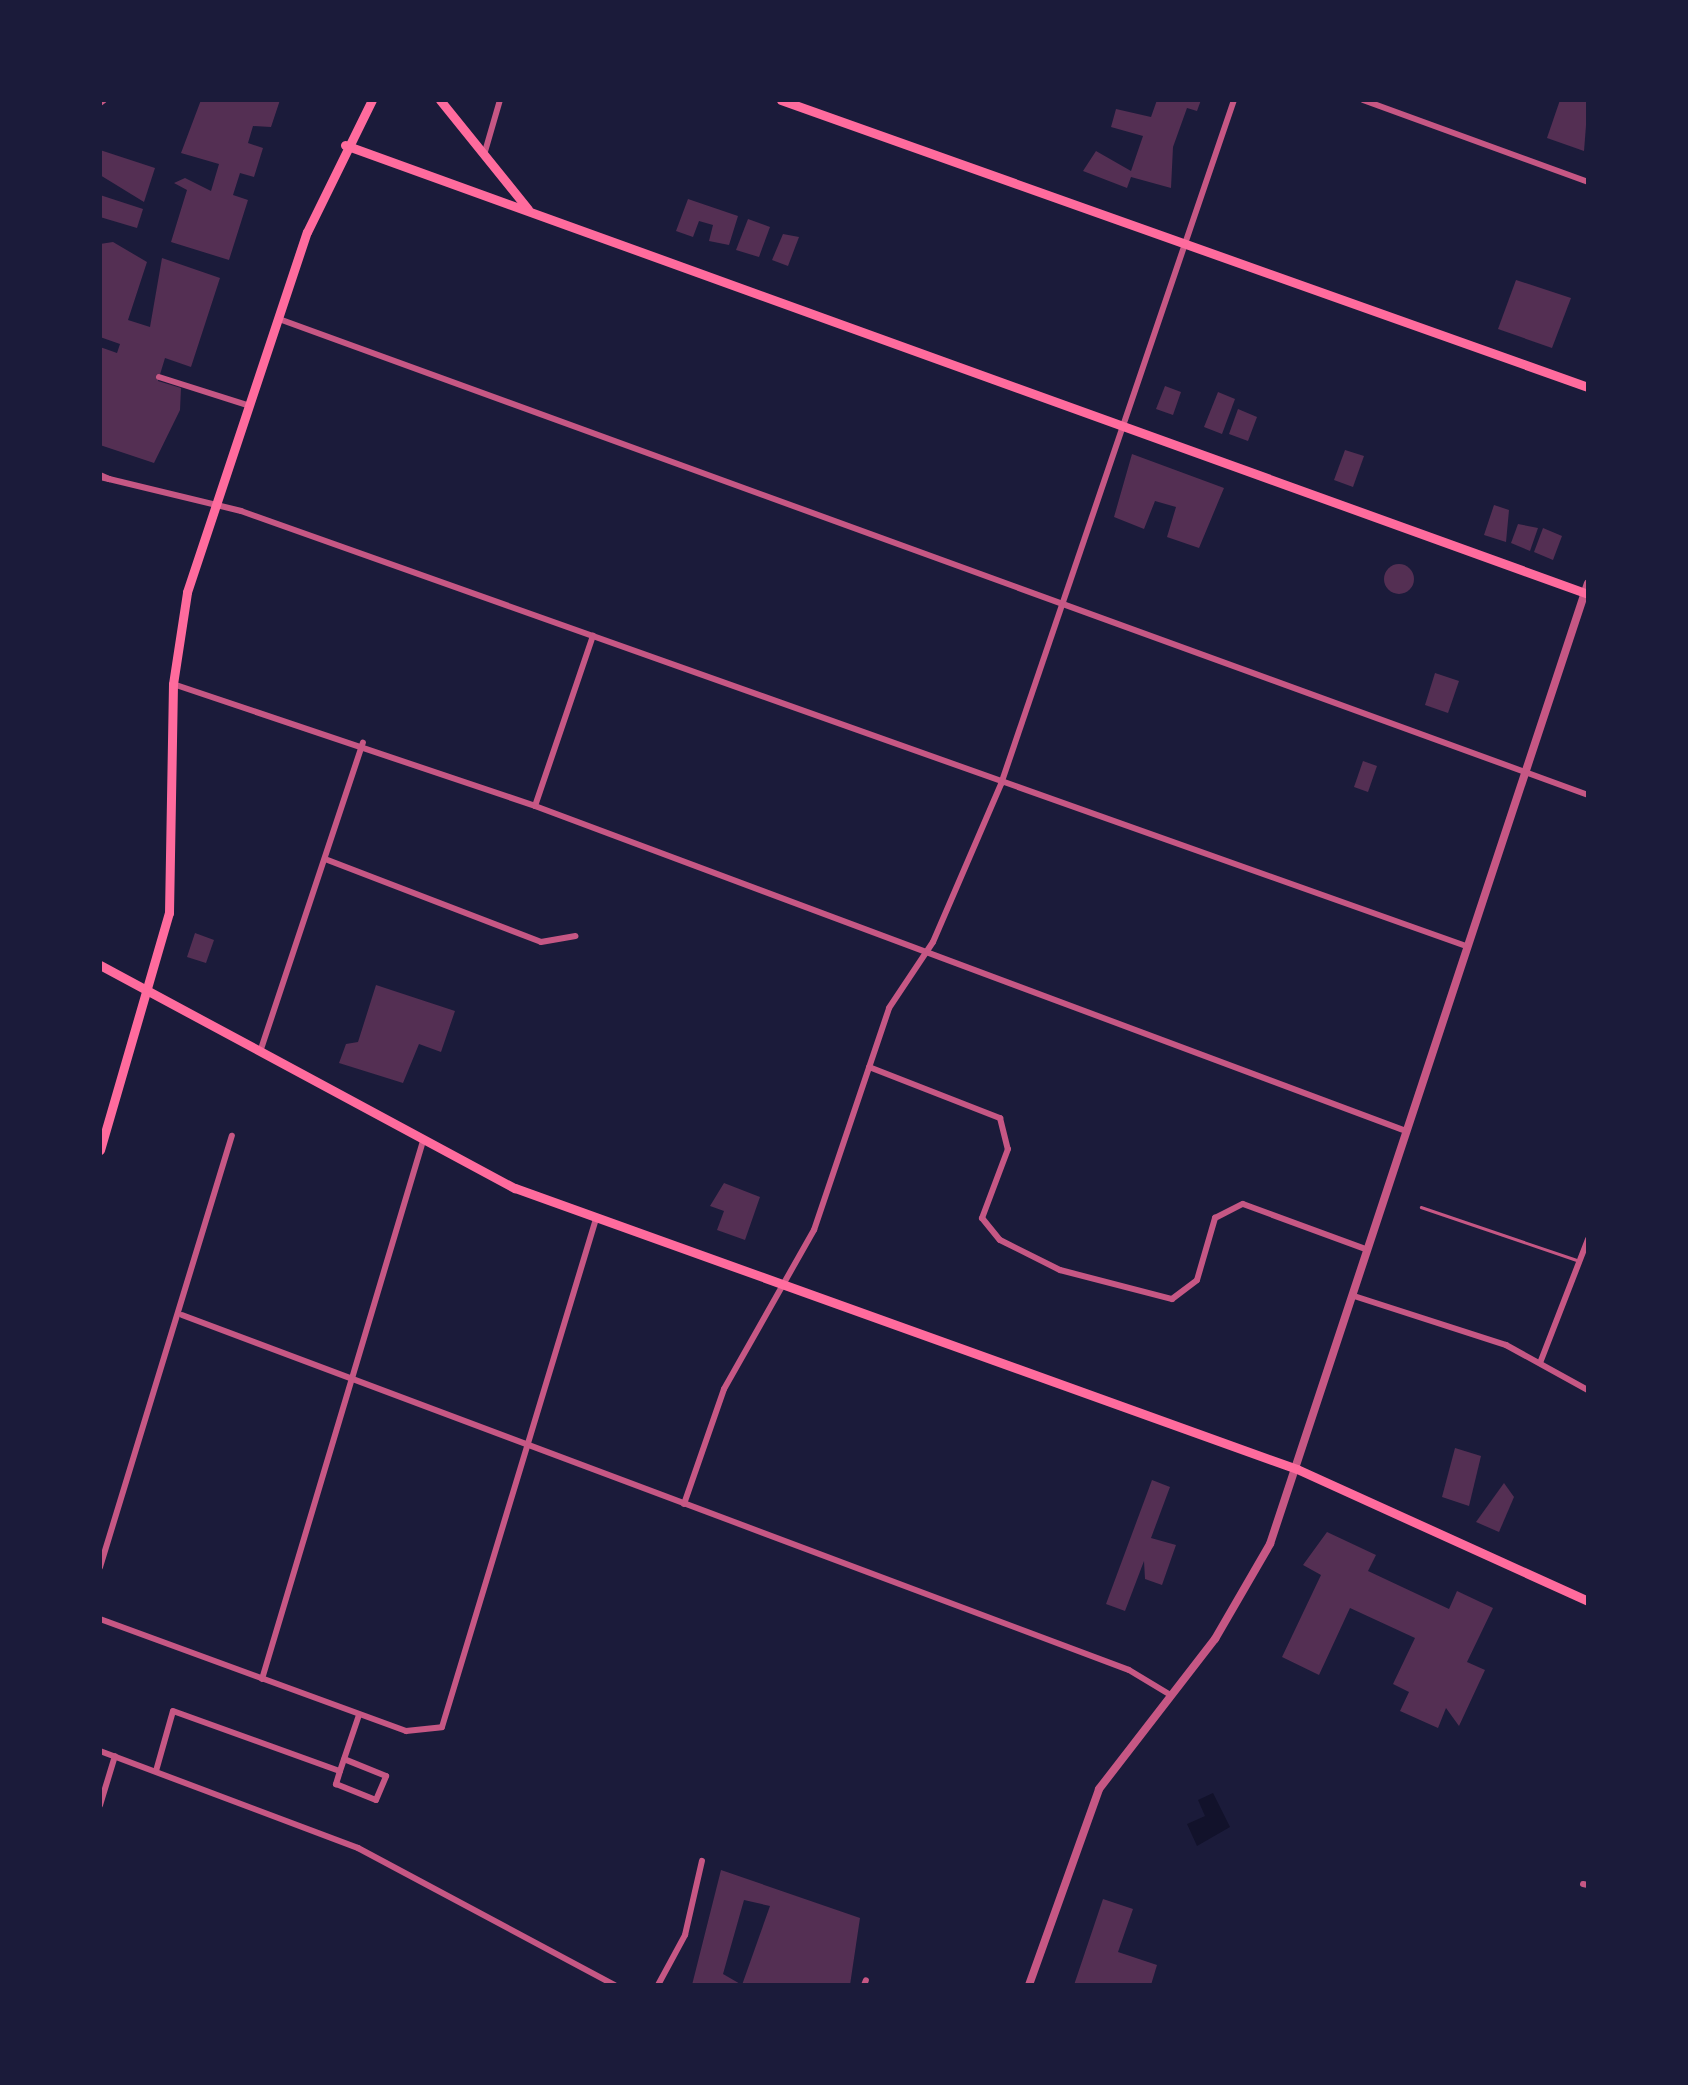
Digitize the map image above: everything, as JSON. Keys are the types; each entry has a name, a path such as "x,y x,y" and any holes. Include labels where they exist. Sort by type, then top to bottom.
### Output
{"main road":[{"path":"100,1150 150,991 174,872 173,684 214,503 276,318 345,145 372,100"},
{"path":"440,100 530,211"},
{"path":"782,100 1588,386"},
{"path":"345,145 1122,427 1587,590"},
{"path":"100,965 423,1141 595,1222 1297,1469 1588,1601"}],"street":[{"path":"484,159 500,100"},
{"path":"684,1504 724,1389 814,1230 889,1008 924,951 1002,784 1234,100"},
{"path":"1363,100 1588,182"},
{"path":"276,318 1588,795"},
{"path":"159,377 246,405"},
{"path":"103,477 214,503 1466,946"},
{"path":"1029,1985 1099,1790 1242,1598 1297,1469 1466,946 1587,590"},
{"path":"535,806 593,636"},
{"path":"173,684 363,744 535,806 1406,1132"},
{"path":"260,1053 363,744"},
{"path":"325,859 541,942 575,936"},
{"path":"869,1067 1000,1118 1008,1150 982,1218 1000,1240 1054,1268 1172,1299 1197,1280 1215,1218 1243,1204 1368,1250"},
{"path":"100,1567 182,1315 232,1136"},
{"path":"262,1679 423,1141"},
{"path":"100,1619 416,1733 442,1727 595,1222"},
{"path":"1540,1364 1588,1239"},
{"path":"1354,1296 1540,1364 1588,1390"},
{"path":"182,1315 1129,1670 1169,1694"},
{"path":"156,1771 174,1711 340,1771"},
{"path":"344,1760 386,1776 376,1800 336,1784 340,1771 359,1715"},
{"path":"100,1752 358,1848 615,1985"},
{"path":"100,1805 115,1756"},
{"path":"658,1985 686,1936 702,1861"}],"lane":[{"path":"1421,1206 1581,1261"}],"shaded area":[{"path":"1213,1793 1230,1827 1197,1846 1187,1824 1205,1816 1198,1800"}],"building":[{"path":"201,100 280,100 271,127 253,126 248,143 263,148 254,177 240,173 233,195 248,200 229,260 171,242 187,190 174,183 185,178 211,191 219,164 181,153"},
{"path":"1157,100 1201,100 1197,111 1187,108 1173,147 1171,188 1131,177 1127,188 1083,171 1096,151 1131,171 1143,136 1111,127 1116,109 1151,117"},
{"path":"1560,100 1588,100 1584,151 1547,138"},
{"path":"100,150 155,168 144,202 100,175"},
{"path":"100,195 143,209 137,228 100,217"},
{"path":"688,199 738,216 729,245 709,241 713,225 699,221 693,237 676,231"},
{"path":"748,219 770,227 759,257 736,250"},
{"path":"783,234 799,237 788,266 772,260"},
{"path":"113,242 147,262 128,320 150,327 162,258 220,278 191,367 165,358 158,381 181,388 180,410 154,463 100,445 100,347 117,353 120,344 100,337 100,244"},
{"path":"1516,280 1571,298 1552,348 1498,329"},
{"path":"1165,386 1181,392 1173,415 1156,409"},
{"path":"1218,392 1235,399 1222,434 1204,427"},
{"path":"1238,409 1257,417 1248,441 1229,434"},
{"path":"1345,450 1364,456 1353,487 1334,480"},
{"path":"1132,454 1224,488 1199,548 1167,537 1176,507 1155,501 1144,529 1114,517"},
{"path":"1494,505 1509,510 1506,542 1484,535"},
{"path":"1518,524 1538,528 1530,551 1511,543"},
{"path":"1543,528 1562,536 1553,560 1534,552"},
{"path":"1399,564 1410,568 1414,579 1410,590 1399,594 1388,590 1384,579 1388,568"},
{"path":"1435,673 1459,681 1448,713 1425,705"},
{"path":"1363,761 1377,766 1368,792 1354,787"},
{"path":"195,933 214,940 206,963 187,957"},
{"path":"376,985 455,1011 441,1052 419,1044 403,1083 339,1063 346,1044 358,1042"},
{"path":"724,1183 760,1197 745,1240 717,1230 724,1211 710,1206"},
{"path":"1455,1448 1481,1456 1469,1506 1442,1497"},
{"path":"1152,1480 1170,1487 1151,1538 1176,1545 1162,1585 1145,1579 1144,1561 1125,1611 1106,1604"},
{"path":"1504,1483 1514,1497 1499,1532 1476,1522"},
{"path":"1327,1532 1376,1555 1368,1571 1449,1609 1457,1591 1493,1608 1467,1662 1485,1670 1459,1726 1446,1708 1438,1728 1400,1711 1409,1692 1393,1684 1415,1638 1350,1608 1319,1675 1282,1657 1321,1575 1303,1565"},
{"path":"721,1870 860,1918 850,1985 742,1985 692,1985","holes":["744,1900 770,1906 742,1985 723,1974"]},
{"path":"1103,1899 1133,1909 1118,1952 1157,1965 1151,1985 1074,1985"}]}
